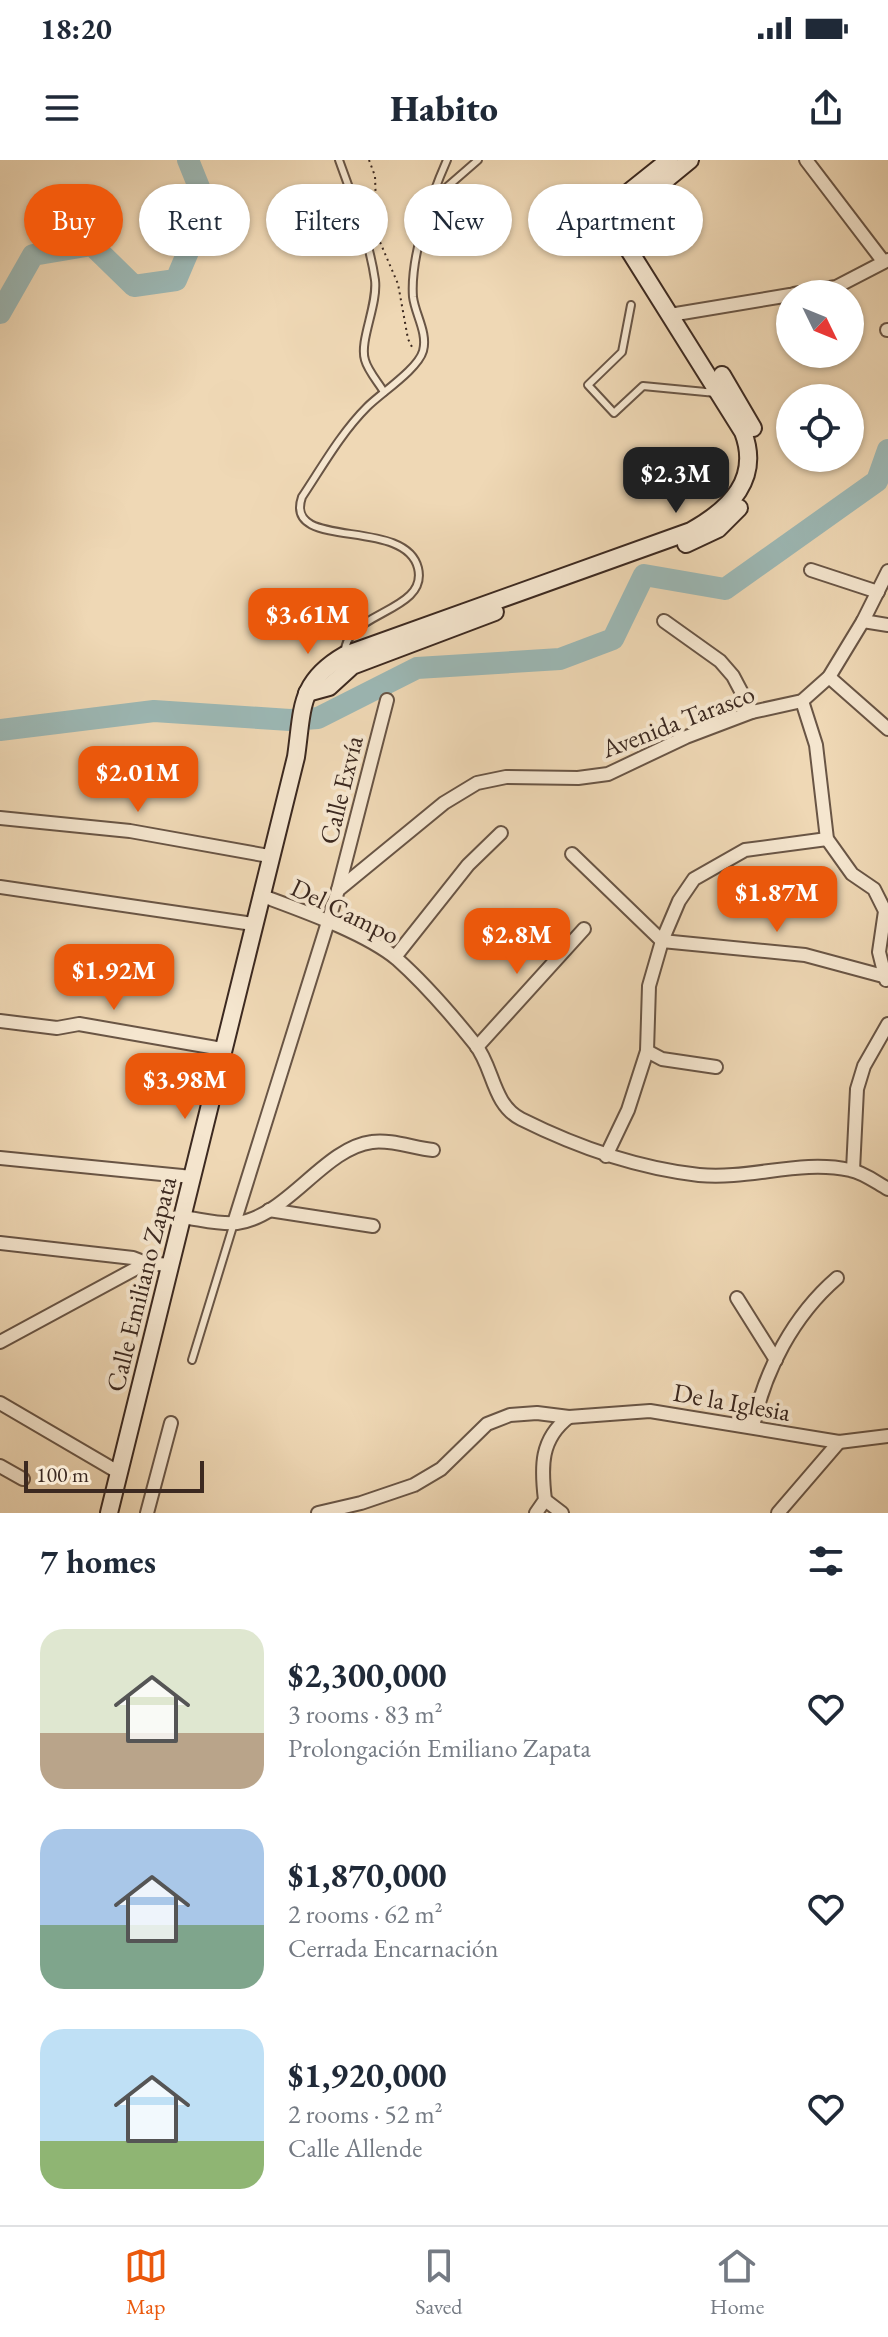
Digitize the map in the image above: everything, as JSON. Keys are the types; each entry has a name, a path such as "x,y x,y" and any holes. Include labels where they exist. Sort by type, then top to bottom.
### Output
{"main road":[{"path":"639,184 669,160"},
{"path":"659,184 690,160"},
{"name":"Calle Emiliano Zapata","path":"109,1513 299,737 300,712 307,693 329,687 349,660 697,540 718,529 752,490 759,470 761,449 642,256"}],"street":[{"path":"806,160 886,261 849,280"},
{"path":"676,314 776,297"},
{"path":"811,570 878,592"},
{"name":"Avenida Tarasco","path":"338,890 444,803 477,783 506,777 578,778 608,774 686,737 752,712 802,701 829,677 863,621 888,571"},
{"path":"664,621 720,661 733,676 752,712"},
{"path":"863,621 888,625"},
{"path":"829,677 888,729"},
{"name":"Calle Exvía","path":"338,890 387,700"},
{"path":"802,701 816,745 827,839 852,874 874,889 885,911 879,952 886,980"},
{"path":"0,818 130,831 269,856"},
{"path":"395,957 468,865 501,833"},
{"path":"827,839 745,850 694,879 679,901 662,941 649,986 647,1051 628,1110 606,1156 700,1175 814,1166 853,1170 888,1189"},
{"path":"572,854 662,941 805,955 886,980"},
{"path":"874,889 888,883"},
{"path":"0,887 253,924"},
{"path":"234,1223 338,890"},
{"name":"Del Campo","path":"260,895 327,920 395,957 477,1047 488,1064 499,1097 508,1112 606,1156"},
{"path":"477,1047 584,929"},
{"path":"0,1021 57,1028 79,1024 222,1049"},
{"path":"853,1170 857,1089 864,1066 888,1024"},
{"path":"647,1051 662,1059 716,1067"},
{"path":"182,1217 234,1223 269,1210 352,1147 374,1141 433,1150"},
{"path":"0,1158 192,1177"},
{"path":"269,1210 373,1226"},
{"path":"0,1243 170,1265"},
{"path":"0,1342 146,1263"},
{"path":"753,1427 759,1397 776,1360 811,1300 837,1278"},
{"path":"737,1298 776,1360"},
{"path":"0,1403 118,1472"},
{"name":"De la Iglesia","path":"318,1513 414,1485 441,1469 487,1424 510,1415 537,1413 569,1417 650,1411 839,1442 888,1436"},
{"path":"536,1513 545,1500 542,1465 546,1446 556,1426 569,1417"},
{"path":"147,1513 171,1423"},
{"path":"778,1513 839,1442"},
{"path":"0,1466 23,1479"},
{"path":"545,1500 562,1513"}],"lane":[{"path":"339,160 368,248 375,281 375,306 364,358 384,392"},
{"path":"438,184 447,160"},
{"path":"450,184 478,160"},
{"path":"349,660 344,645 350,634 410,596 418,583 418,566 408,552 375,537 311,526 301,519 298,509 302,497 351,425 419,361 424,349 413,299 413,275 418,256"},
{"path":"631,305 622,352 588,385 614,413 643,386 729,395"},
{"path":"192,1360 234,1223"}],"path":[{"path":"369,160 375,176 377,235 398,284 408,339 419,361"}],"waterway":[{"path":"0,313 33,255 92,245 134,286 176,280 207,207 188,160"},
{"path":"0,730 154,711 290,720 318,718 417,668 560,659 613,639 644,575 725,589 877,481 888,450"}]}
